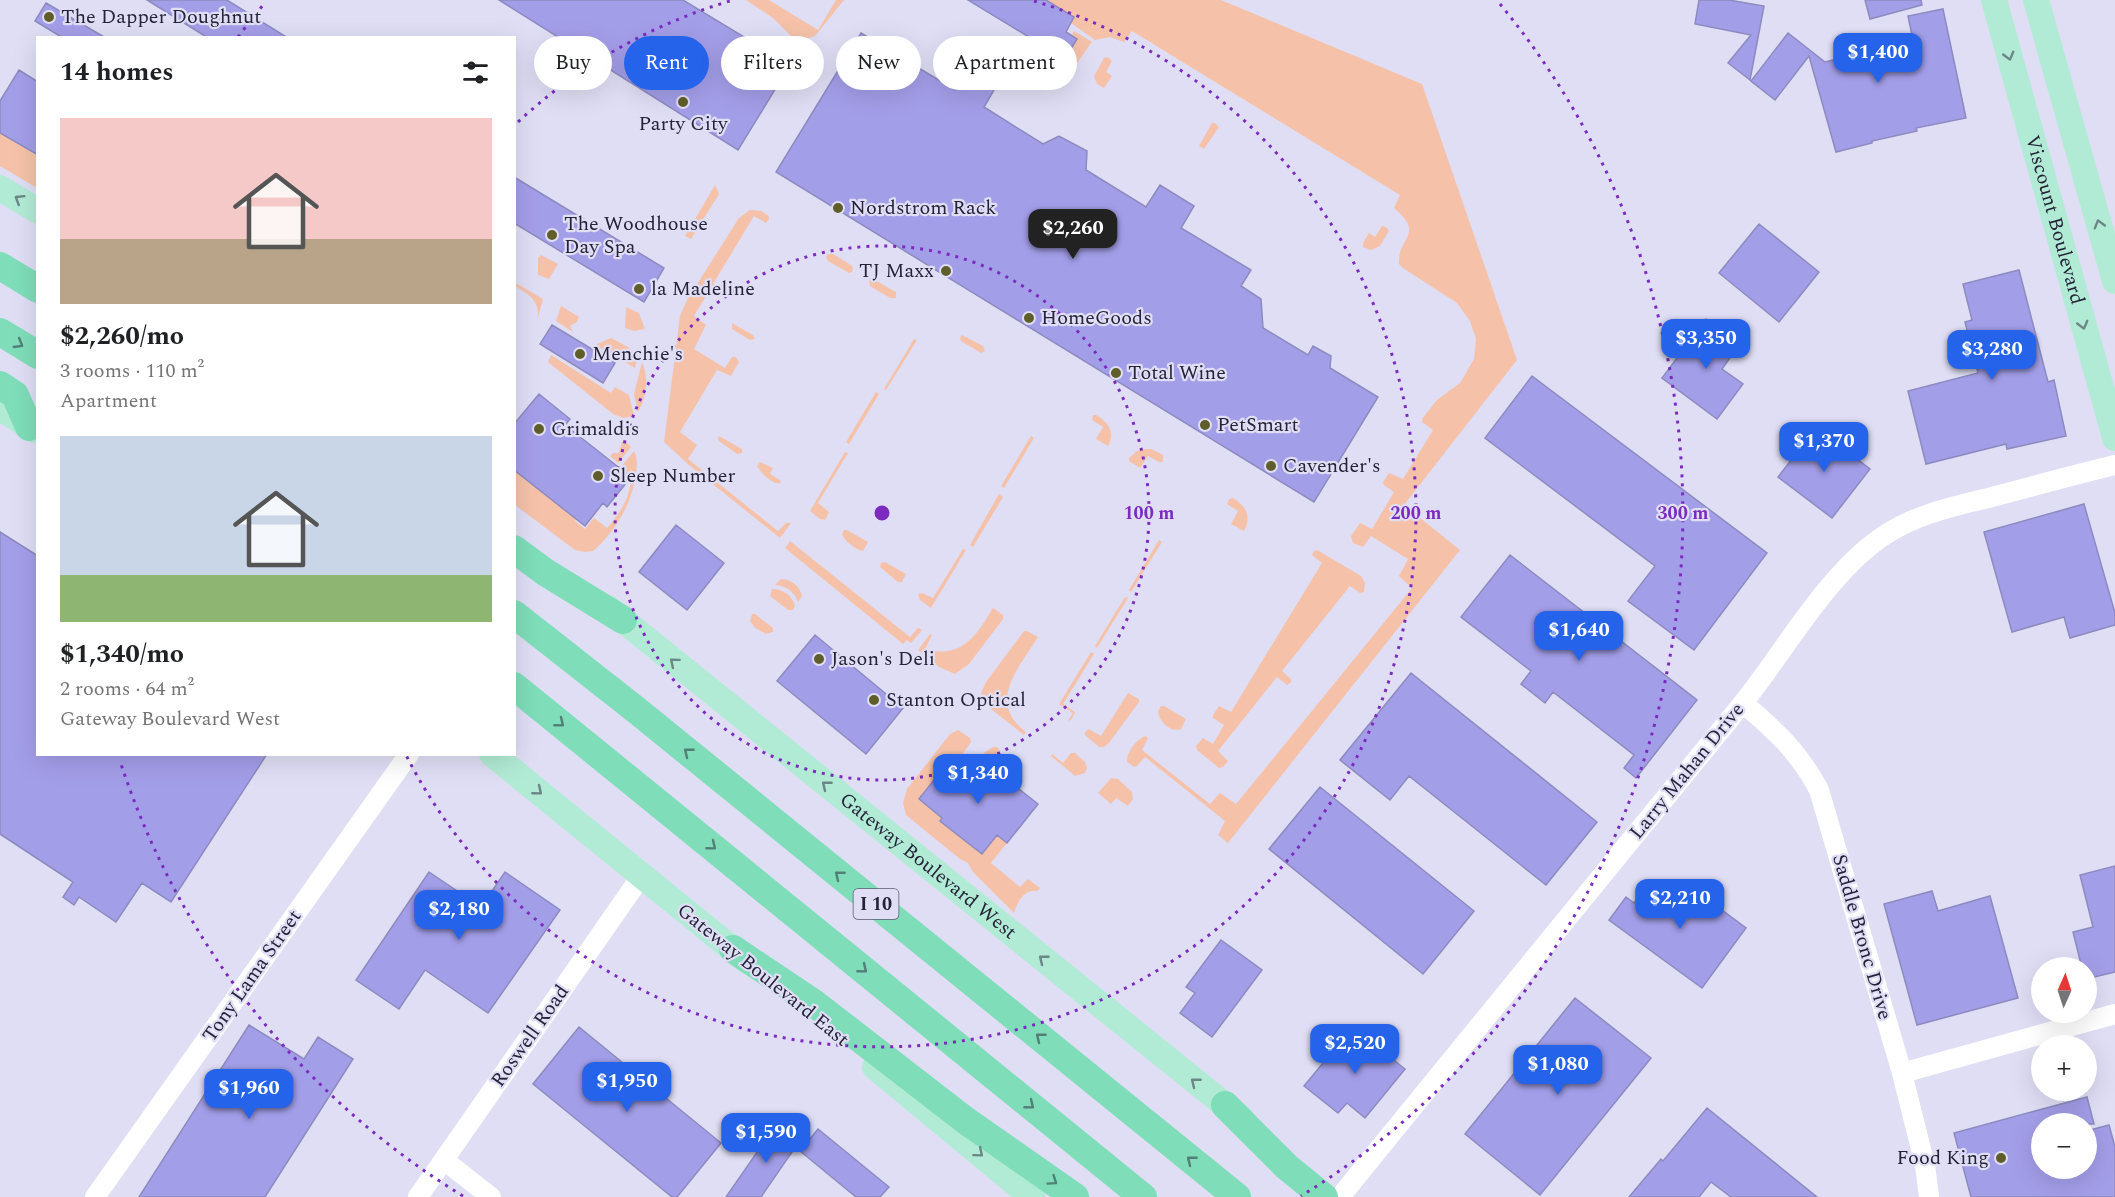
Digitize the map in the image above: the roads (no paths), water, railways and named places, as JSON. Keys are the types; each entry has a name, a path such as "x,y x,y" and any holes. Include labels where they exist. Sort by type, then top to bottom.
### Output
{"highway":[{"path":"0,266 36,288"},
{"path":"0,332 36,354"},
{"path":"0,385 15,395 33,429"},
{"path":"516,550 545,572 624,620"},
{"name":"I 10","path":"516,616 635,709 1237,1197"},
{"path":"516,688 1143,1197"},
{"path":"733,950 815,1004 965,1120 1076,1197"},
{"path":"1225,1105 1287,1167 1324,1197"}],"main road":[{"name":"Viscount Boulevard","path":"1994,0 2115,438"},
{"name":"Viscount Boulevard","path":"2036,0 2115,281"},
{"path":"2030,130 2069,118"},
{"path":"0,188 36,210"},
{"path":"0,408 33,429"},
{"name":"Gateway Boulevard West","path":"516,539 624,620 679,667 1339,1197"},
{"name":"Gateway Boulevard East","path":"494,756 1032,1197"}],"street":[{"name":"Larry Mahan Drive","path":"1339,1197 1743,703 1810,612 1865,550 1888,533 1944,508 2115,465"},
{"name":"Saddle Bronc Drive","path":"1743,703 1779,734 1808,769 1819,790 1902,1073 1925,1165 1929,1197"},
{"name":"Tony Lama Street","path":"95,1197 408,756"},
{"name":"Roswell Road","path":"418,1197 642,875"},
{"path":"1902,1073 2115,1014"},
{"path":"444,1160 491,1197"}],"place":[{"name":"The Dapper Doughnut","path":"49,17"},
{"name":"Party City","path":"683,102"},
{"name":"Nordstrom Rack","path":"838,208"},
{"name":"The Woodhouse Day Spa","path":"552,235"},
{"name":"TJ Maxx","path":"946,271"},
{"name":"la Madeline","path":"639,289"},
{"name":"HomeGoods","path":"1029,318"},
{"name":"Menchie's","path":"580,354"},
{"name":"Total Wine","path":"1116,373"},
{"name":"PetSmart","path":"1205,425"},
{"name":"Grimaldis","path":"539,429"},
{"name":"Cavender's","path":"1271,466"},
{"name":"Sleep Number","path":"598,476"},
{"name":"Jason's Deli","path":"819,659"},
{"name":"Stanton Optical","path":"874,700"},
{"name":"Food King","path":"2001,1158"}]}
